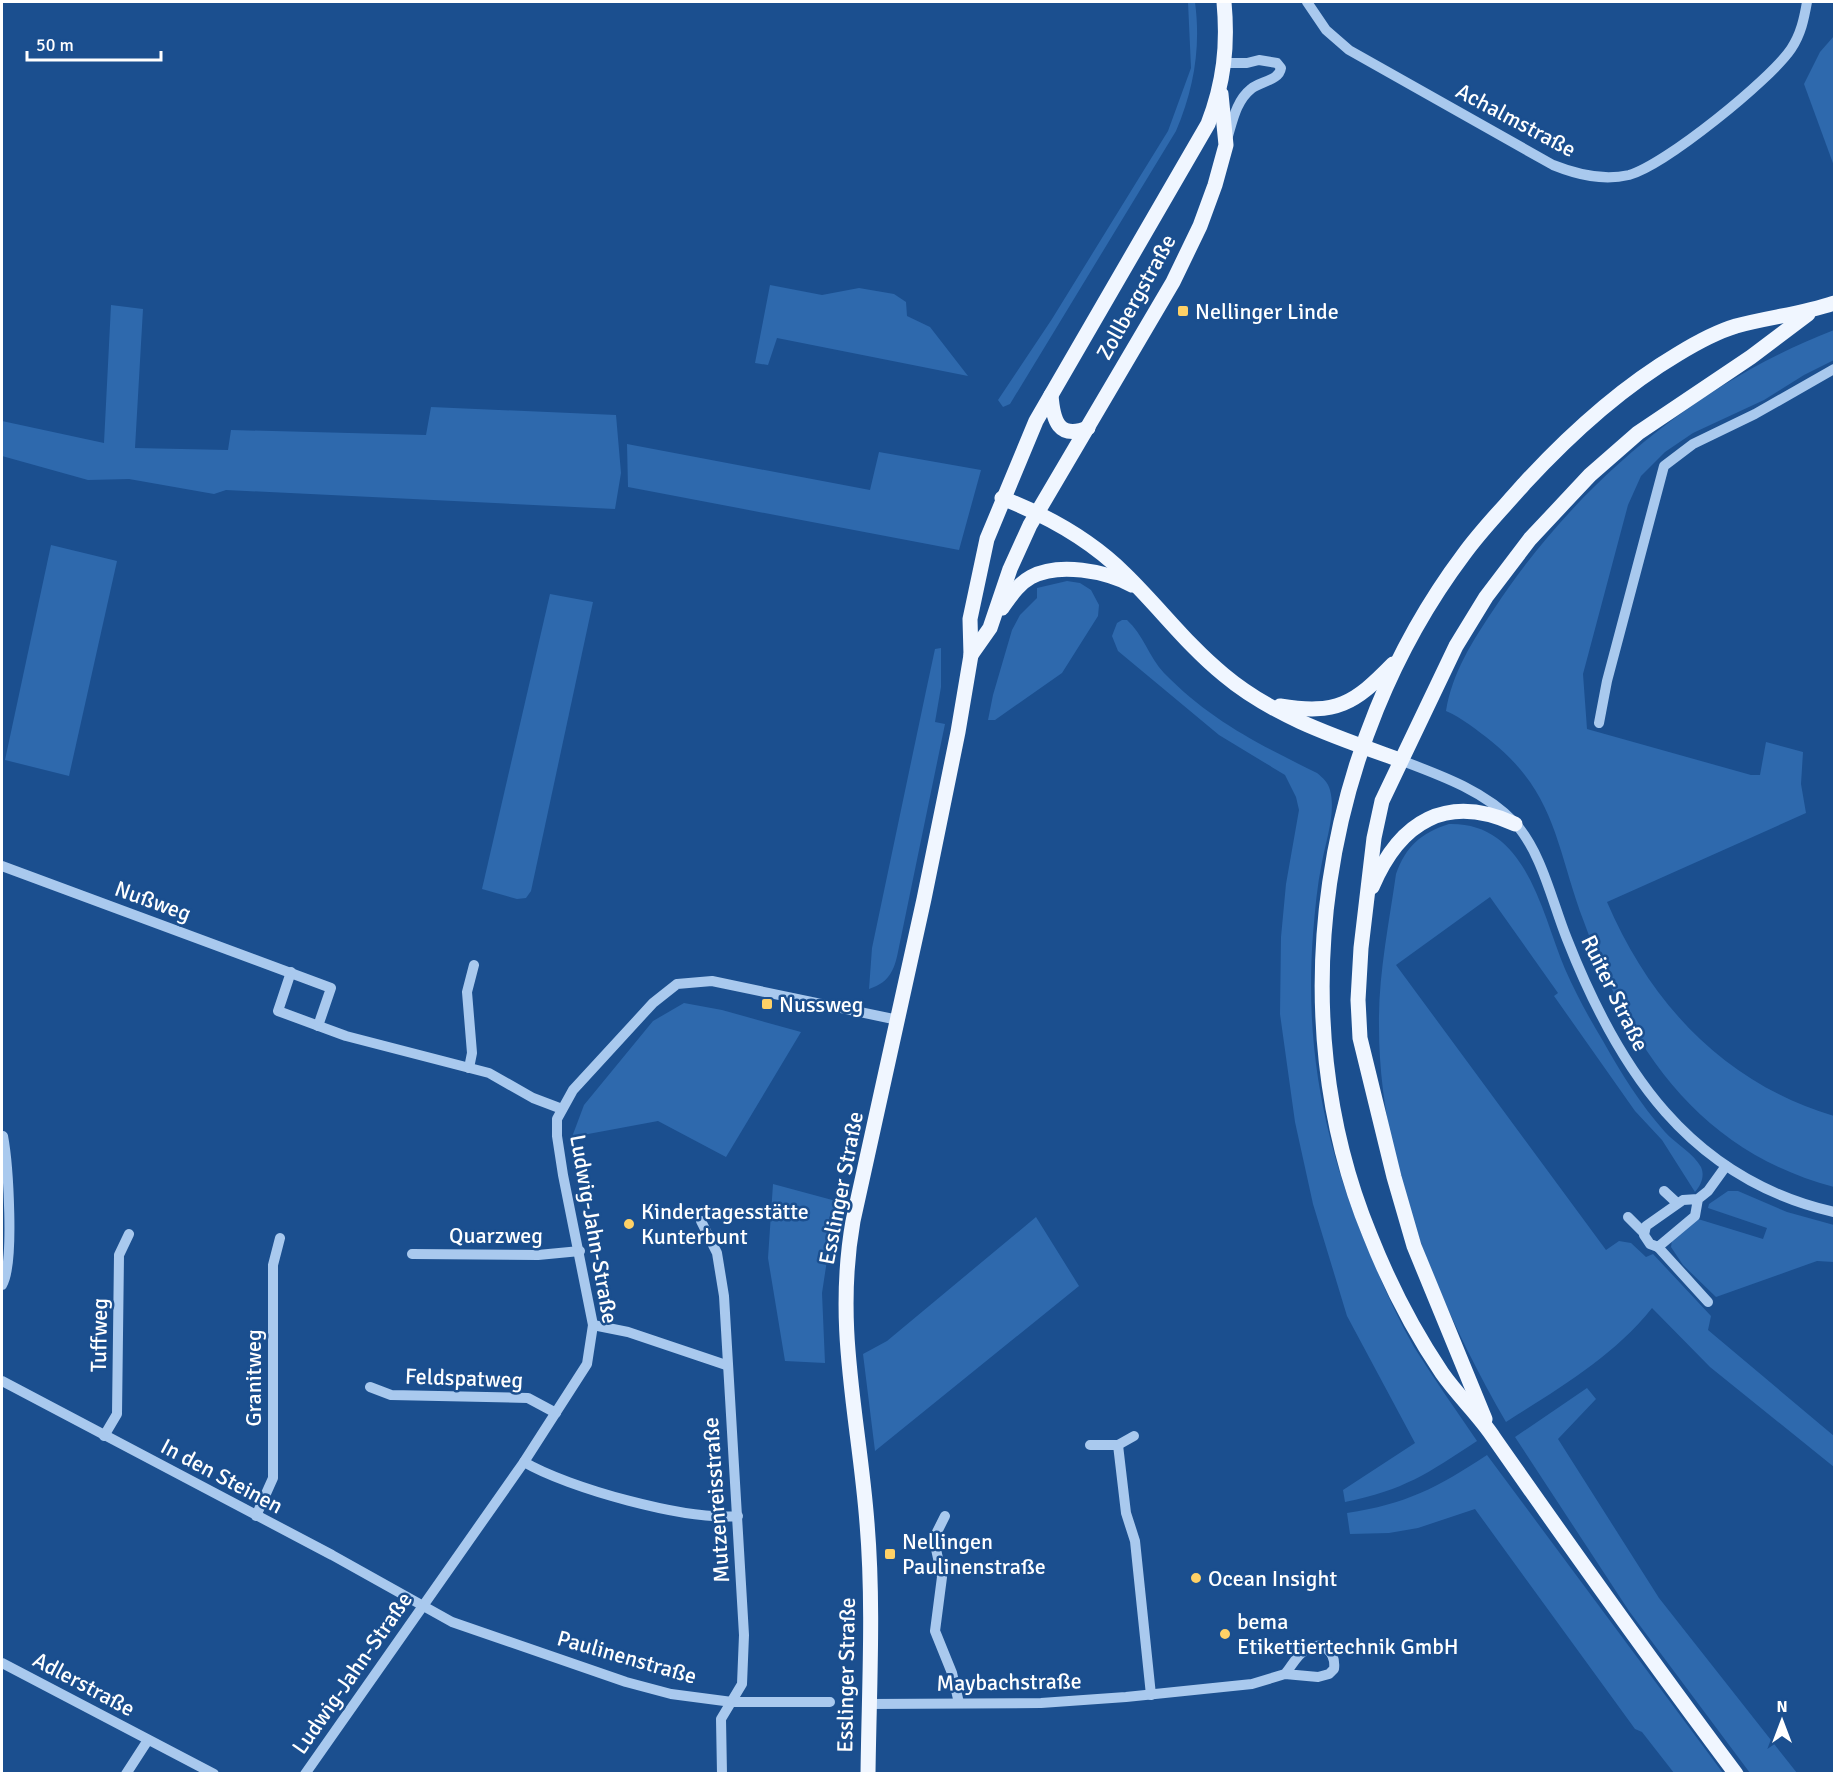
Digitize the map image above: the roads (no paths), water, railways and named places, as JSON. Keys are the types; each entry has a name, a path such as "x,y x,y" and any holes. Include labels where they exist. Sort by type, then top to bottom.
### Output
{"main road":[{"name":"Zollbergstraße","path":"1002,498 1036,421 1197,146 1221,88 1225,63 1224,2"},
{"name":"Zollbergstraße","path":"1037,512 1189,251 1215,185 1226,145 1221,88"},
{"path":"1736,1773 1642,1648 1491,1432 1443,1374 1409,1318 1383,1265 1357,1200 1332,1100 1323,1021 1327,910 1343,818 1364,747 1380,704 1427,610 1468,548 1535,473 1589,419 1653,370 1715,334 1737,326 1810,312 1834,303"},
{"path":"1491,1432 1414,1246 1364,1057 1358,1000 1367,901 1382,801 1447,662 1477,612 1516,556 1557,509 1590,475 1638,433 1751,357 1810,312"},
{"path":"1052,394 1058,423 1063,430 1071,433 1088,428"},
{"path":"1002,498 1037,512 1100,551 1140,589 1208,661 1262,702 1298,720 1400,760"},
{"name":"Esslinger Straße","path":"868,1773 869,1543 846,1350 845,1292 853,1221 898,1020 971,655 970,619 979,570 1002,498"},
{"name":"Esslinger Straße","path":"971,655 996,616 1010,569 1037,512"},
{"path":"996,616 1023,583 1048,572 1100,574 1140,589"},
{"path":"1262,702 1308,710 1334,707 1367,690 1403,654"},
{"path":"1367,901 1391,852 1408,831 1423,819 1441,813 1462,811 1515,824"}],"street":[{"name":"Achalmstraße","path":"1307,2 1326,30 1363,59 1553,165 1584,176 1599,178 1627,175 1660,161 1759,81 1792,46 1801,28 1807,2"},
{"path":"1225,63 1267,60 1277,63 1281,68 1275,77 1251,89 1243,98 1235,111 1226,145"},
{"path":"1599,723 1607,681 1664,466 1693,444 1755,414 1834,369"},
{"name":"Ruiter Straße","path":"1400,760 1465,788 1492,804 1515,824 1534,853 1581,975 1622,1056 1674,1123 1726,1166 1778,1194 1834,1212"},
{"name":"Nußweg","path":"2,866 331,988 318,1026"},
{"path":"469,1068 472,1053 467,992 474,964"},
{"path":"291,972 278,1011 346,1036 489,1073 534,1098 562,1109"},
{"name":"Ludwig-Jahn-Straße","path":"305,1773 524,1462 586,1364 593,1325 557,1136 557,1119 573,1090 619,1037 662,995 681,983 704,981 735,985 898,1020"},
{"path":"2,1285 6,1279 8,1258 7,1158 3,1136"},
{"path":"1643,1232 1646,1226 1677,1203 1698,1199 1708,1191 1726,1166"},
{"path":"1664,1191 1677,1203"},
{"path":"1658,1247 1695,1216 1698,1199"},
{"path":"1628,1217 1643,1232 1650,1244 1658,1247 1708,1302"},
{"name":"Mutzenreisstraße","path":"701,1221 713,1244 720,1269 738,1516 744,1654 742,1684 721,1719 722,1773"},
{"name":"Tuffweg","path":"104,1436 117,1414 119,1256 129,1234"},
{"name":"Granitweg","path":"256,1516 273,1478 273,1265 280,1238"},
{"name":"Quarzweg","path":"412,1254 538,1256 580,1251"},
{"path":"593,1325 628,1332 726,1365"},
{"name":"In den Steinen","path":"2,1381 422,1607"},
{"name":"Feldspatweg","path":"370,1387 391,1395 528,1398 555,1413"},
{"path":"1090,1445 1118,1445 1134,1436"},
{"path":"1118,1445 1126,1513 1135,1541 1150,1695"},
{"path":"524,1462 539,1471 625,1499 690,1514 738,1516"},
{"path":"945,1516 936,1534 936,1549 942,1577 935,1636 952,1673 959,1703"},
{"name":"Paulinenstraße","path":"422,1607 452,1622 627,1682 671,1694 732,1702 830,1702"},
{"name":"Adlerstraße","path":"2,1663 214,1773"},
{"name":"Maybachstraße","path":"868,1704 1041,1703 1150,1695 1252,1684 1286,1674"},
{"name":"Adlerstraße","path":"126,1773 148,1740"}],"place":[{"name":"Nellinger Linde","path":"1183,311"},
{"name":"Nussweg","path":"767,1004"},
{"name":"Kindertagesstätte Kunterbunt","path":"629,1224"},
{"name":"Nellingen Paulinenstraße","path":"890,1554"},
{"name":"Ocean Insight","path":"1196,1578"},
{"name":"bema Etikettiertechnik GmbH","path":"1225,1634"}]}
